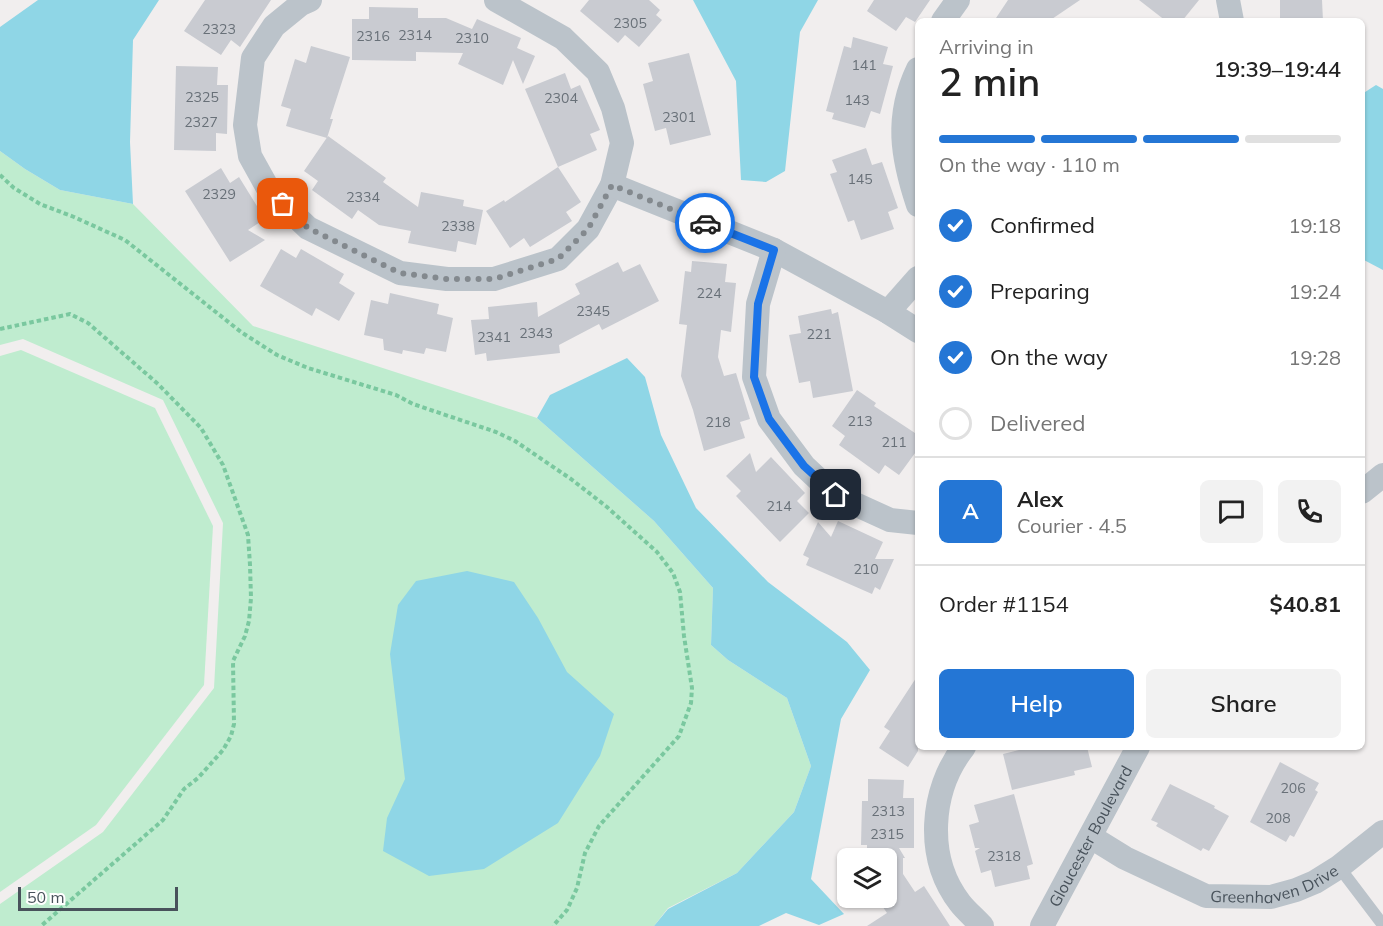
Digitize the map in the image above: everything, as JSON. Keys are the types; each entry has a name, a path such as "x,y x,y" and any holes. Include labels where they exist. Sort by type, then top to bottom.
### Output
{"street":[{"path":"310,0 301,4 274,26 254,58 245,125 249,156 270,192 308,228 400,273 447,279 494,279 558,259 588,229 612,185 622,143 613,108 598,72 563,38 496,0"},
{"path":"945,18 958,0"},
{"path":"1228,0 1231,18"},
{"path":"915,78 903,115 906,167 915,196"},
{"path":"612,185 774,250 915,329"},
{"path":"774,250 758,304 754,377 769,419 804,466 836,495 890,520 915,523"},
{"path":"888,312 915,281"},
{"path":"961,750 953,760 939,799 935,835 941,868 959,902 982,926"},
{"name":"Gloucester Boulevard","path":"1042,926 1136,750"},
{"name":"Greenhaven Drive","path":"1091,837 1125,858 1206,896 1271,897 1315,882 1339,867 1383,832"}],"lane":[{"path":"1339,867 1383,925"}],"path":[{"path":"0,175 14,188 40,204 125,240 241,332 277,355 308,368 396,395 413,404 496,432 514,441 571,479 607,507 657,552 673,573 680,592 682,626 692,688 691,703 679,736 599,826 585,853 577,888 567,910 553,926"},
{"path":"0,328 70,314 88,323 158,384 201,428 223,465 248,536 250,565 249,621 245,636 233,661 234,724 231,736 223,750 198,778 184,789 163,820 41,926"}],"green space":[{"path":"0,151 60,190 133,204 253,326 537,418 654,521 713,588 711,645 728,660 787,698 811,766 794,812 737,873 668,908 654,926 0,926 0,904 103,832 214,688 223,523 163,400 23,339 0,345"},
{"path":"21,350 155,408 213,526 204,685 96,825 0,892 0,356"}],"water":[{"path":"38,0 159,0 133,40 130,142 133,204 60,190 0,151 0,27"},
{"path":"693,0 818,0 800,32 785,171 766,182 741,180 736,81"},
{"path":"1376,85 1383,89 1383,270 1365,261 1365,92"},
{"path":"627,358 645,377 661,435 696,508 768,582 847,642 870,670 841,719 811,879 844,914 819,925 786,913 759,926 654,926 668,909 737,873 794,812 811,766 787,698 728,660 711,645 713,588 654,521 537,418 550,395"},
{"path":"467,571 514,582 538,618 567,672 614,714 600,756 558,823 484,869 429,876 383,851 387,818 405,779 390,654 398,605 416,581"}],"building":[{"path":"205,0 271,0 240,47 231,40 221,55 184,31"},
{"path":"589,0 649,0 660,10 656,15 662,20 639,47 625,35 618,43 580,11"},
{"path":"874,0 930,0 918,18 915,18 915,22 906,17 896,31 867,11"},
{"path":"1008,0 1080,0 1053,18 996,18"},
{"path":"1139,0 1199,0 1184,18 1162,18"},
{"path":"1280,0 1322,0 1323,18 1280,18"},
{"path":"369,7 418,8 418,18 446,18 472,29 477,19 521,38 517,48 535,56 523,84 513,60 503,85 458,64 463,53 416,52 416,61 352,60 352,19 369,19"},
{"path":"853,37 888,47 883,64 893,66 880,114 871,111 865,128 832,119 834,113 826,111 844,46 851,48"},
{"path":"311,46 350,57 330,119 333,119 327,138 286,126 291,109 281,106 295,59 306,63"},
{"path":"689,53 711,135 670,145 666,128 655,131 643,84 653,81 648,63"},
{"path":"176,66 218,67 217,85 228,85 227,134 216,133 216,151 174,150"},
{"path":"565,73 571,89 580,85 600,130 590,134 597,150 558,167 525,89"},
{"path":"328,136 386,178 383,182 418,207 421,192 464,200 463,206 483,210 476,245 458,241 456,252 408,243 411,231 379,225 358,210 352,219 312,190 318,181 304,171"},
{"path":"866,148 872,165 882,162 898,208 888,212 894,229 861,240 854,220 848,222 830,174 837,172 832,160"},
{"path":"558,167 581,202 566,212 572,221 530,247 524,238 510,248 486,211 504,200 505,202"},
{"path":"221,168 230,183 239,177 265,219 248,230 265,240 230,262 185,191"},
{"path":"281,249 296,258 301,249 344,274 339,283 355,293 339,321 316,308 312,316 260,286"},
{"path":"692,261 727,264 725,282 736,283 731,332 721,330 718,357 724,376 736,373 750,419 740,422 745,438 704,451 681,376 687,325 679,324 685,271 691,272"},
{"path":"618,262 623,272 640,264 659,301 602,330 599,324 559,345 560,353 487,361 486,353 475,355 471,320 489,319 488,307 537,302 538,317 580,294 575,284"},
{"path":"390,293 439,304 437,314 453,318 446,352 426,348 424,354 403,350 402,354 384,350 383,339 364,335 371,300 388,304"},
{"path":"831,309 832,314 838,312 853,391 813,398 810,381 799,383 789,335 801,333 798,316"},
{"path":"857,390 876,403 874,406 915,433 915,453 899,475 885,465 879,474 839,445 845,436 832,426"},
{"path":"750,453 756,472 771,457 805,493 797,501 809,513 780,542 736,496 741,491 726,476"},
{"path":"838,521 883,542 875,559 894,559 880,590 875,587 872,594 806,565 809,558 803,555 818,522 831,537"},
{"path":"915,680 915,750 918,751 908,767 879,748 890,731 884,727"},
{"path":"1019,750 1088,750 1092,767 1074,771 1075,775 1012,790 1003,754"},
{"path":"1280,762 1319,783 1315,790 1318,792 1294,837 1290,835 1286,842 1250,822"},
{"path":"868,779 904,780 903,798 914,798 914,848 899,848 905,858 903,858 903,874 915,892 924,886 950,926 867,926 887,913 884,908 897,908 897,848 867,848 867,845 861,845 862,801 868,801"},
{"path":"1170,784 1215,806 1214,808 1229,816 1209,851 1203,848 1201,851 1156,826 1158,823 1151,820"},
{"path":"1014,794 1033,864 1027,866 1030,879 995,887 991,870 981,873 975,851 980,848 975,848 969,825 979,822 974,805"}],"way so far":[{"path":"283,204 308,228 369,259 400,273 447,279 494,279 558,259 588,229 612,185 705,223"}],"route":[{"path":"705,223 774,250 758,304 754,377 769,419 804,466 836,495"}]}
